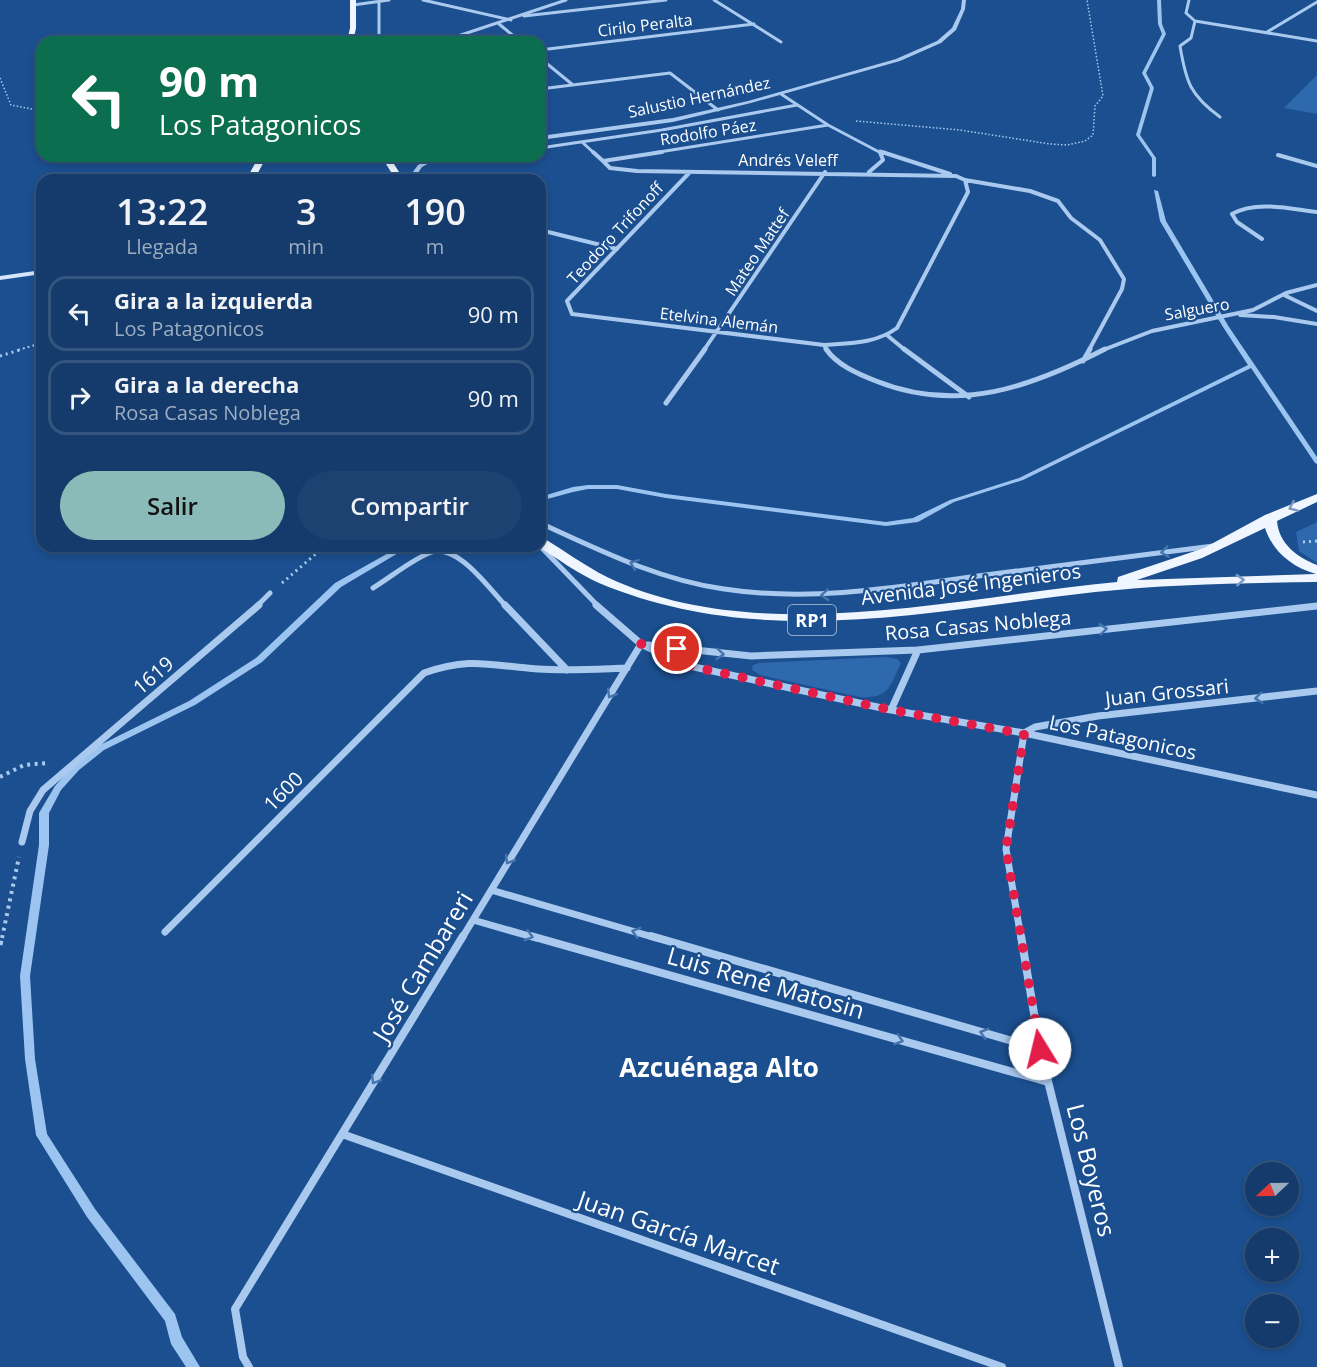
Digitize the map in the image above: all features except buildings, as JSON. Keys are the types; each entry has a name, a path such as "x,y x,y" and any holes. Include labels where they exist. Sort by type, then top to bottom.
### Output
{"main road":[{"path":"351,36 353,2"},
{"path":"0,278 36,273"},
{"name":"Avenida José Ingenieros","path":"1098,588 1185,560 1223,544 1270,518 1317,498"},
{"path":"1270,518 1270,530 1277,544 1292,557 1317,570"},
{"name":"Avenida José Ingenieros","path":"546,548 584,571 635,592 700,609 753,617 814,620 850,618 1098,588 1317,578"}],"street":[{"path":"353,2 389,0"},
{"path":"423,0 512,20"},
{"path":"460,36 566,0"},
{"path":"524,15 666,0"},
{"path":"714,0 781,42"},
{"name":"Salustio Hernández","path":"546,137 673,120 781,94 898,60 939,42 954,29 963,9 964,0"},
{"path":"1189,0 1186,13 1195,21 1317,41"},
{"path":"379,2 379,36"},
{"path":"1266,32 1317,2"},
{"path":"1195,21 1191,38 1180,46 1187,87 1194,96 1220,117"},
{"path":"499,24 514,36"},
{"name":"Cirilo Peralta","path":"546,49 754,24"},
{"path":"546,63 573,85"},
{"path":"546,88 669,73 718,110"},
{"path":"781,94 828,125 880,150 956,176"},
{"path":"546,147 721,120 797,105"},
{"name":"Rodolfo Páez","path":"603,161 828,125"},
{"path":"582,142 603,161"},
{"path":"868,173 883,160 880,150"},
{"path":"1278,155 1317,166"},
{"name":"Andrés Veleff","path":"603,161 610,168 637,171 825,172 956,176 965,180 1030,191 1058,201 1071,218 1100,240 1116,262 1124,279 1122,289 1083,361"},
{"path":"414,174 420,166 427,162"},
{"name":"Teodoro Trifonoff","path":"572,314 567,302 690,172"},
{"name":"Mateo Mattef","path":"666,403 825,172"},
{"path":"965,180 968,192 897,328 888,336 923,365 969,397"},
{"path":"1262,239 1237,222 1232,214 1238,208 1317,212"},
{"path":"546,231 617,249"},
{"name":"Salguero","path":"824,345 836,360 890,389 922,396 969,397 1009,390 1036,381 1134,336 1170,325 1252,311 1283,294 1317,285"},
{"path":"1283,294 1317,312"},
{"name":"Etelvina Alemán","path":"572,314 824,345 864,342 888,336"},
{"path":"1231,315 1274,317 1317,324"},
{"path":"546,526 608,554 657,572 712,587 770,595 836,595 1223,544"},
{"name":"Los Patagonicos","path":"546,550 610,619 641,644 685,665 891,710 1024,734 1317,795"},
{"path":"373,588 430,553 437,552"},
{"path":"447,552 458,556 568,671 627,668"},
{"name":"1619","path":"22,842 30,811 43,790 252,612 270,593"},
{"name":"Rosa Casas Noblega","path":"641,644 751,656 918,650 1317,606"},
{"name":"José Cambareri","path":"249,1367 243,1357 235,1310 641,644"},
{"path":"891,710 918,650"},
{"name":"1600","path":"165,932 424,673 446,664 472,660 568,671"},
{"name":"Juan Grossari","path":"1024,734 1035,727 1098,716 1317,691"},
{"name":"Los Boyeros","path":"1024,734 1006,849 1040,1049 1119,1367"},
{"name":"Luis René Matosin","path":"491,890 1040,1049"},
{"name":"Luis René Matosin","path":"473,920 1048,1082"},
{"name":"Juan García Marcet","path":"342,1134 1002,1367"}],"path":[{"path":"814,116 960,130 1050,144 1067,145 1085,141 1093,135 1095,106 1103,96 1087,0"},
{"path":"0,78 11,105 36,110"},
{"path":"0,356 36,345"},
{"path":"270,593 318,552"},
{"path":"0,777 24,765 78,760"},
{"path":"0,945 22,842"}],"shaded area":[{"path":"1317,75 1317,114 1284,108"},
{"path":"1317,522 1317,563 1299,551 1296,532"},
{"path":"886,657 897,659 901,663 887,689 877,696 870,697 860,697 760,675 752,670 753,665 759,663"}],"waterway":[{"path":"1154,176 1154,158 1138,135 1152,88 1144,73 1164,34 1160,24 1159,0"},
{"path":"1156,191 1163,221 1226,327 1252,365"},
{"path":"546,497 588,487 603,486 886,524 915,520 952,501 1021,479 1252,365"},
{"path":"1252,365 1317,462"},
{"path":"194,1367 176,1340 171,1318 91,1213 42,1135 30,1059 25,976 44,845 44,813 58,788 76,768 101,748 192,703 259,660 338,585 396,552"}],"district":[{"name":"Azcuénaga Alto","path":"719,1067"}],"route":[{"path":"677,649 641,644 685,665 891,710 1024,734 1006,849 1040,1049"}]}
